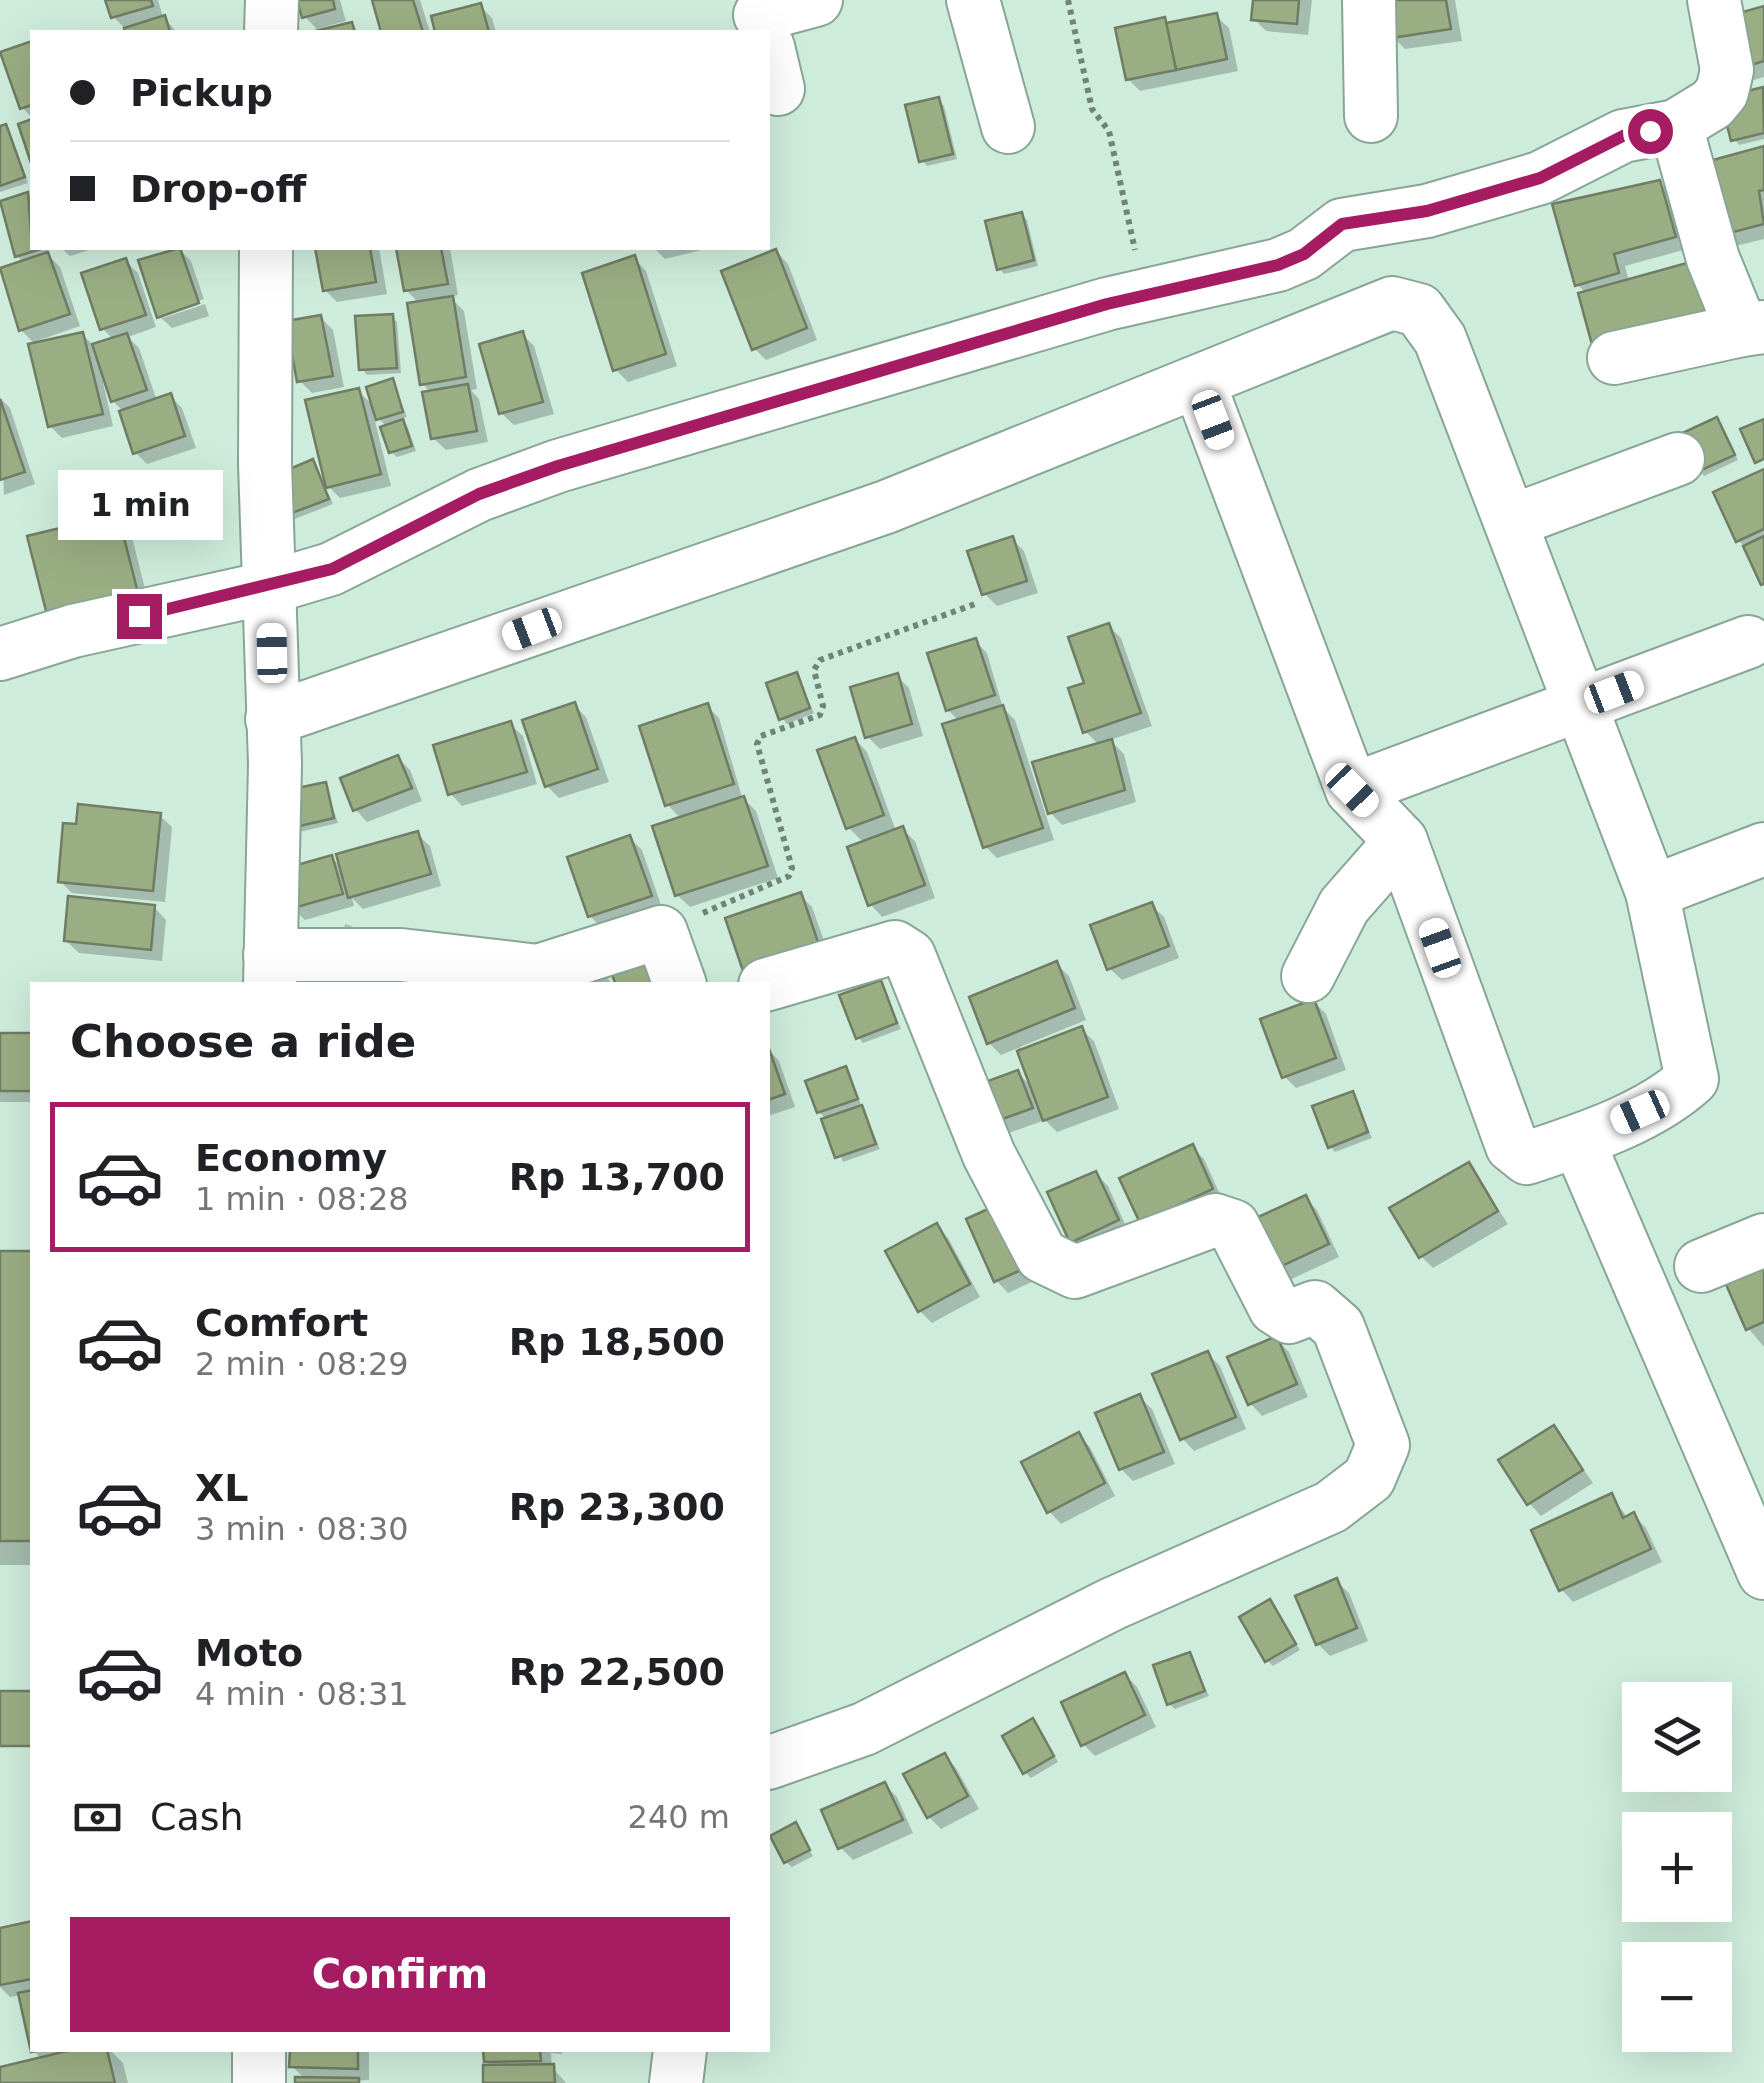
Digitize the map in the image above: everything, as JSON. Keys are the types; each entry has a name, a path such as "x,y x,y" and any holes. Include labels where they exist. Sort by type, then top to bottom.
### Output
{"street":[{"path":"271,30 272,0"},
{"path":"770,33 816,0"},
{"path":"973,0 1008,127"},
{"path":"1370,0 1371,116"},
{"path":"0,654 73,631 271,587 332,569 479,494 558,466 1145,295 1278,265 1304,254 1342,224 1427,211 1540,178 1623,136 1676,126 1712,104 1722,92 1727,70 1714,0"},
{"path":"1614,358 1753,329 1712,260 1676,126"},
{"path":"266,250 272,720 270,970 402,955 538,971 661,932 679,982"},
{"path":"272,720 429,668 634,591 855,519 1199,384 1392,303 1419,310 1440,339 1652,892 1692,1079 1671,1098 1527,1158 1512,1146 1401,841 1352,790 1199,384"},
{"path":"1512,521 1678,459"},
{"path":"1352,790 1748,642"},
{"path":"1308,976 1344,906 1401,841"},
{"path":"1652,892 1764,850"},
{"path":"770,984 894,947 909,956 989,1155 1042,1256 1074,1272 1215,1220 1233,1226 1275,1308 1289,1316 1315,1307 1338,1327 1383,1445 1369,1478 1331,1507 1112,1604 864,1729 770,1762"},
{"path":"1578,1140 1764,1573"},
{"path":"1702,1266 1764,1240"},
{"path":"259,2083 260,2052"},
{"path":"676,2083 680,2052"}],"path":[{"path":"1068,0 1092,109 1109,131 1145,295"},
{"path":"661,932 789,876 792,868 758,744 761,736 820,715 824,706 814,670 820,660 974,604"}],"building":[{"path":"105,0 151,0 153,6 111,18"},
{"path":"297,0 333,0 335,9 302,18"},
{"path":"372,0 413,0 422,30 380,30"},
{"path":"1253,0 1299,0 1297,24 1251,20"},
{"path":"1385,0 1446,0 1451,29 1391,38"},
{"path":"481,3 488,30 434,30 431,16"},
{"path":"1764,6 1764,61 1735,70 1721,18"},
{"path":"1217,13 1227,59 1176,70 1166,23"},
{"path":"165,15 169,30 124,30"},
{"path":"1165,17 1176,70 1126,80 1115,28"},
{"path":"352,22 354,30 319,30"},
{"path":"30,42 30,106 20,109 0,52"},
{"path":"1763,87 1764,133 1731,141 1720,98"},
{"path":"939,97 953,154 919,162 905,105"},
{"path":"30,120 30,160 18,124"},
{"path":"6,124 25,177 0,186 0,126"},
{"path":"1764,146 1764,190 1759,191 1764,224 1714,237 1695,165"},
{"path":"1660,180 1676,237 1614,254 1619,273 1575,286 1552,204"},
{"path":"28,192 30,250 38,250 15,257 0,201"},
{"path":"1022,212 1034,260 997,270 985,221"},
{"path":"776,249 807,328 752,350 721,271"},
{"path":"181,250 199,303 157,318 138,260"},
{"path":"315,250 370,250 376,282 323,291"},
{"path":"396,250 441,250 448,284 404,291"},
{"path":"48,252 70,314 19,331 0,268"},
{"path":"635,255 666,354 613,371 582,273"},
{"path":"126,258 146,315 100,330 81,273"},
{"path":"1694,261 1710,319 1594,352 1578,293"},
{"path":"453,296 466,377 420,385 407,303"},
{"path":"393,314 397,368 359,370 355,316"},
{"path":"321,315 333,376 297,382 286,321"},
{"path":"523,331 543,402 499,414 479,344"},
{"path":"83,332 103,414 48,427 28,344"},
{"path":"127,333 147,390 111,402 92,344"},
{"path":"393,378 403,412 376,420 366,387"},
{"path":"468,384 477,431 431,439 422,392"},
{"path":"359,388 381,474 326,488 305,400"},
{"path":"171,393 185,436 133,454 119,411"},
{"path":"0,399 25,472 0,480"},
{"path":"1717,417 1735,455 1697,472 1680,434"},
{"path":"403,419 412,446 389,453 380,427"},
{"path":"1764,419 1764,459 1755,463 1740,429"},
{"path":"313,459 329,499 284,516 269,478"},
{"path":"1764,469 1764,529 1736,542 1713,492"},
{"path":"118,514 138,593 47,615 27,536"},
{"path":"1013,536 1027,581 982,595 967,551"},
{"path":"1764,536 1764,584 1761,585 1743,546"},
{"path":"1109,623 1141,713 1083,733 1068,688 1084,683 1068,637"},
{"path":"976,638 995,695 946,711 927,653"},
{"path":"797,672 810,708 779,720 766,683"},
{"path":"898,673 912,724 865,738 850,687"},
{"path":"575,702 598,769 545,787 522,720"},
{"path":"708,703 734,784 665,806 639,726"},
{"path":"1003,705 1043,828 983,848 942,724"},
{"path":"511,721 527,772 448,795 433,745"},
{"path":"855,737 884,815 846,829 817,750"},
{"path":"1112,739 1125,790 1048,814 1032,762"},
{"path":"398,755 412,788 353,811 340,778"},
{"path":"326,782 334,818 291,828 283,791"},
{"path":"744,796 768,866 675,896 652,826"},
{"path":"78,804 161,813 153,891 58,882 63,823 76,824"},
{"path":"903,826 925,885 868,906 847,847"},
{"path":"418,831 431,874 348,898 336,854"},
{"path":"630,835 652,896 588,917 567,857"},
{"path":"332,855 343,894 290,909 279,870"},
{"path":"801,892 820,948 744,974 725,918"},
{"path":"68,896 155,905 151,950 64,941"},
{"path":"1152,902 1169,946 1107,970 1090,925"},
{"path":"647,943 662,982 615,982 606,960"},
{"path":"1057,961 1075,1008 987,1044 969,997"},
{"path":"295,972 340,976 340,982 294,982"},
{"path":"881,980 897,1023 856,1039 839,995"},
{"path":"1314,999 1336,1058 1282,1078 1260,1019"},
{"path":"1082,1026 1108,1097 1043,1121 1017,1051"},
{"path":"0,1033 30,1033 30,1091 0,1091"},
{"path":"770,1052 785,1094 770,1099"},
{"path":"846,1066 858,1099 817,1113 805,1081"},
{"path":"1018,1070 1033,1108 983,1126 969,1088"},
{"path":"1353,1091 1368,1132 1328,1148 1312,1106"},
{"path":"862,1105 876,1144 835,1158 821,1119"},
{"path":"1193,1144 1213,1189 1140,1223 1119,1178"},
{"path":"1469,1162 1498,1211 1419,1258 1389,1208"},
{"path":"1096,1171 1119,1220 1070,1243 1047,1192"},
{"path":"1306,1195 1329,1244 1269,1272 1245,1223"},
{"path":"1008,1200 1037,1263 994,1282 966,1219"},
{"path":"937,1223 970,1284 918,1312 885,1251"},
{"path":"0,1251 30,1251 30,1541 0,1541"},
{"path":"1764,1262 1764,1322 1746,1330 1724,1280"},
{"path":"1277,1336 1297,1384 1248,1405 1227,1357"},
{"path":"1208,1351 1236,1417 1180,1440 1152,1374"},
{"path":"1140,1394 1164,1452 1119,1470 1095,1413"},
{"path":"1554,1425 1583,1470 1527,1505 1498,1460"},
{"path":"1079,1432 1105,1483 1047,1513 1021,1462"},
{"path":"1612,1493 1623,1518 1634,1512 1651,1549 1559,1591 1531,1530"},
{"path":"1337,1578 1357,1628 1316,1645 1295,1596"},
{"path":"1270,1599 1296,1644 1265,1662 1239,1617"},
{"path":"1190,1652 1205,1691 1167,1705 1153,1665"},
{"path":"1125,1672 1145,1715 1081,1746 1061,1702"},
{"path":"0,1691 30,1691 30,1746 0,1746"},
{"path":"1033,1718 1054,1756 1023,1774 1002,1736"},
{"path":"945,1753 968,1796 927,1818 903,1774"},
{"path":"885,1782 903,1820 838,1849 821,1810"},
{"path":"796,1822 810,1850 784,1863 770,1836"},
{"path":"30,1921 30,1979 0,1985 0,1928"},
{"path":"30,1990 30,2047 18,1993"},
{"path":"63,2052 107,2052 115,2083 0,2083 0,2067"},
{"path":"290,2052 358,2052 358,2069 289,2067"},
{"path":"483,2052 540,2052 541,2061 484,2062"},
{"path":"554,2064 555,2083 483,2083 483,2065"},
{"path":"295,2077 359,2078 359,2083 295,2083"}],"route":[{"path":"139,616 271,587 332,569 479,494 558,466 1107,304 1278,265 1304,254 1342,224 1427,211 1540,178 1623,136 1650,131"}]}
